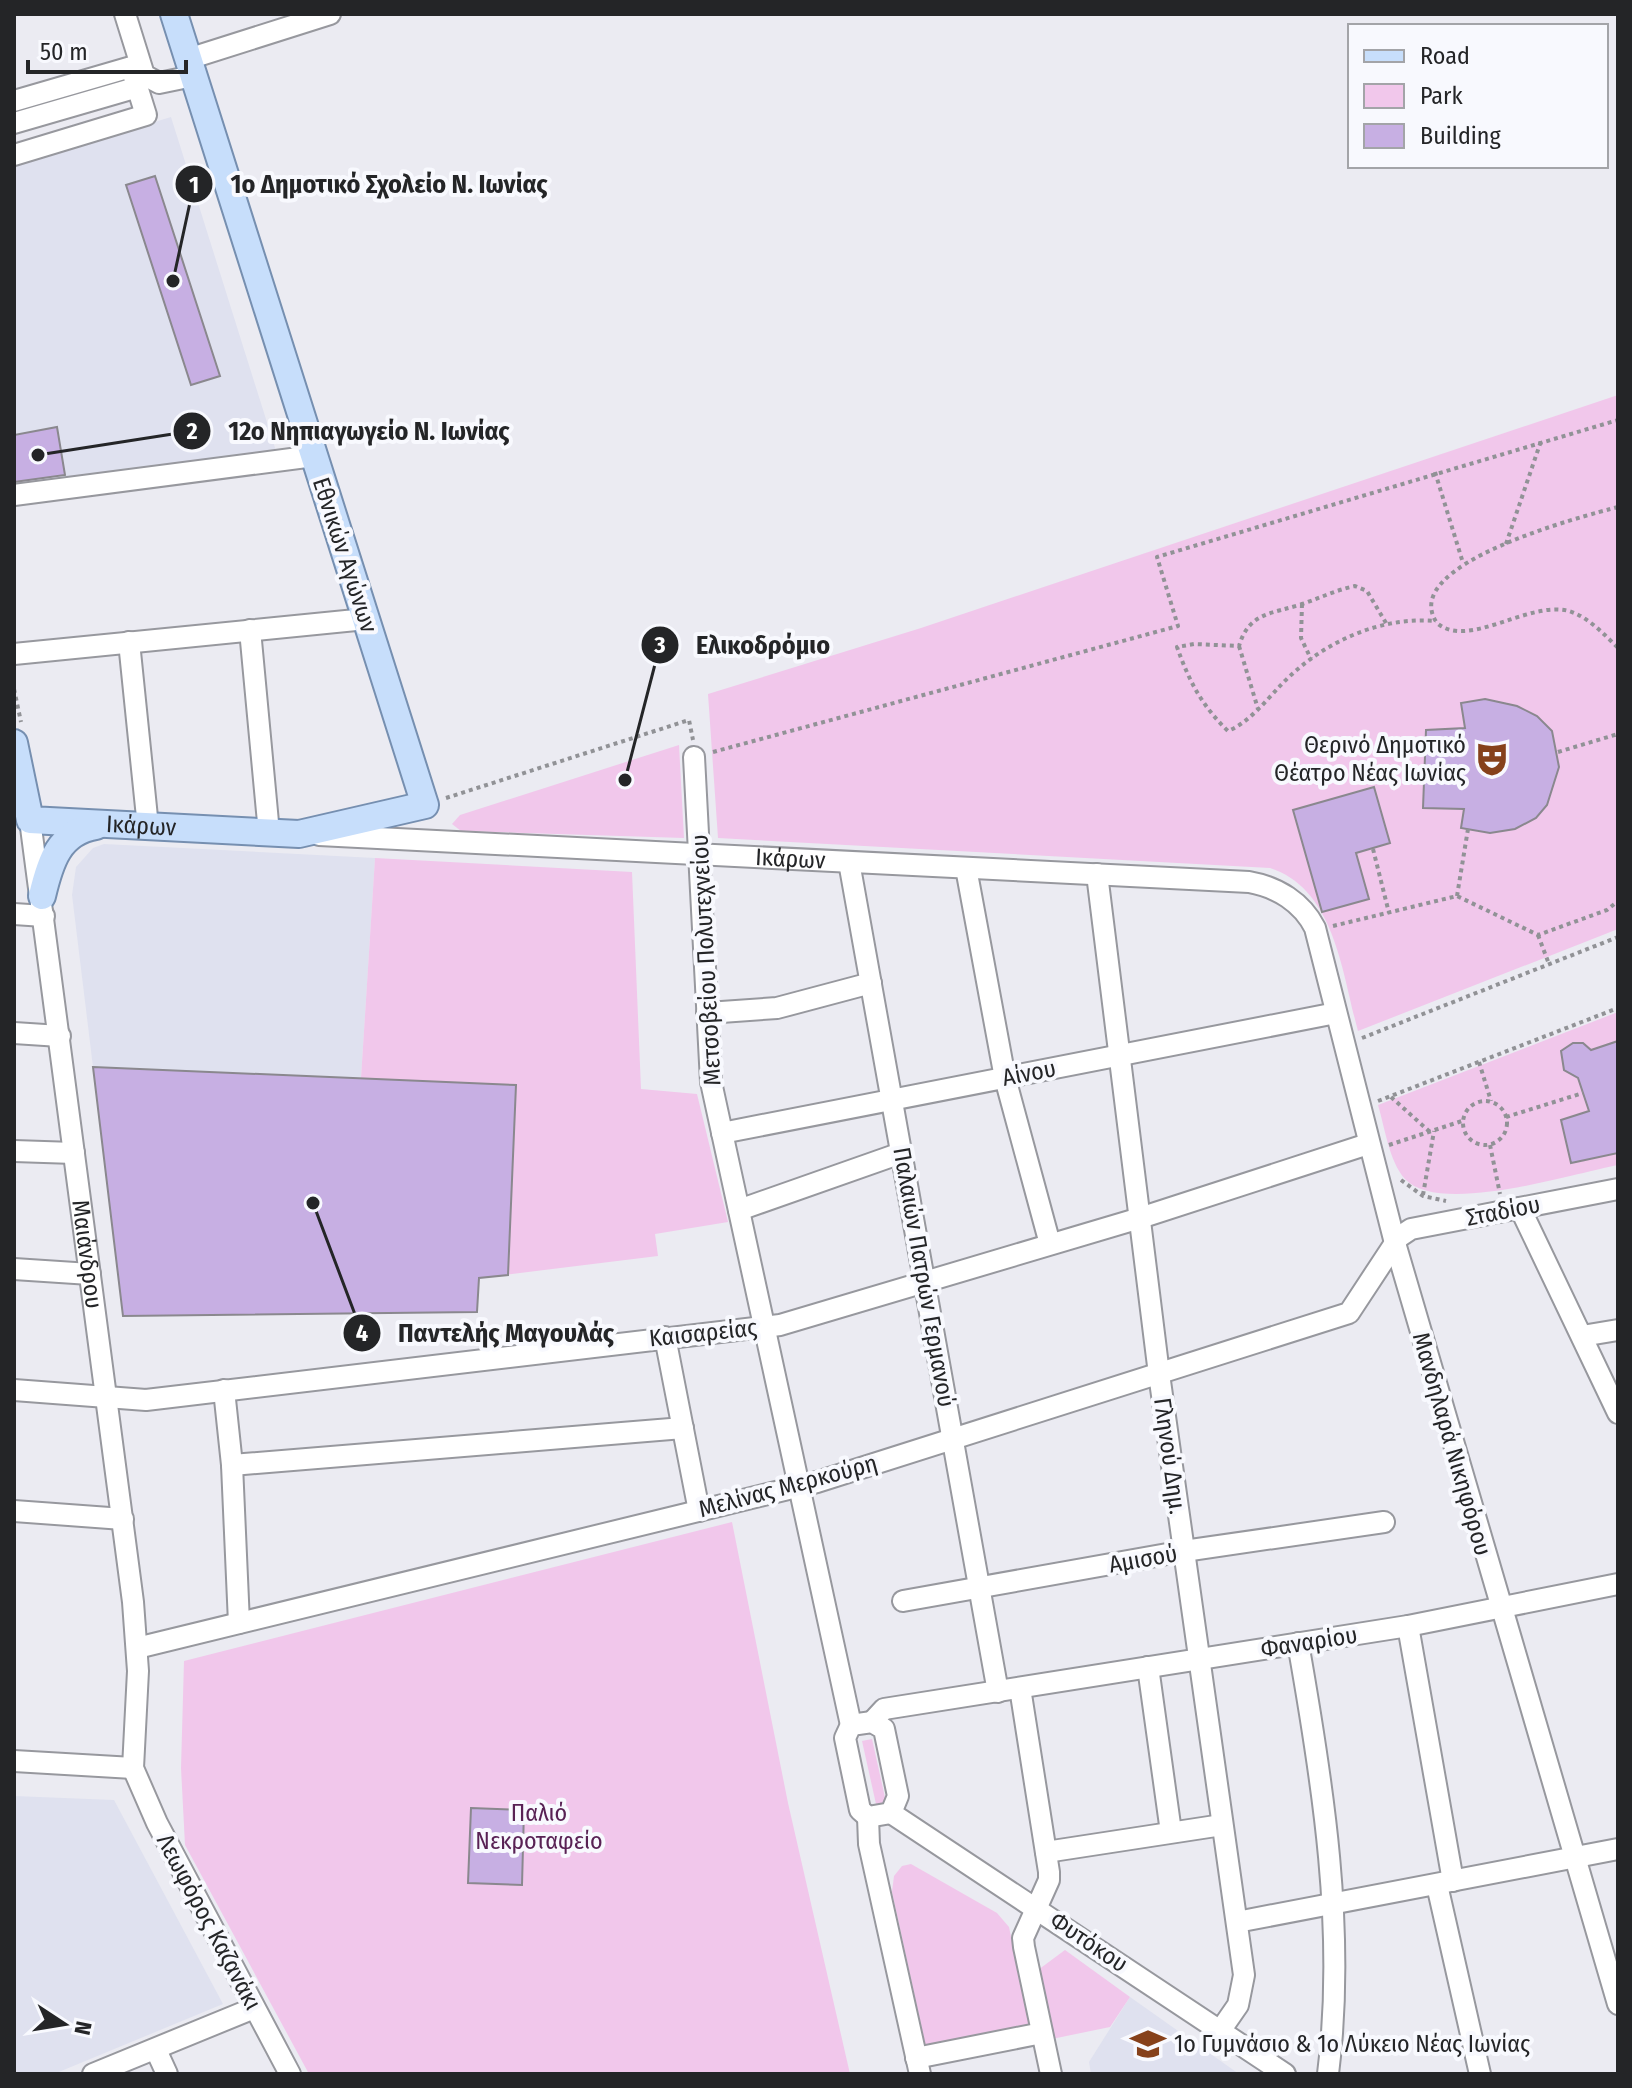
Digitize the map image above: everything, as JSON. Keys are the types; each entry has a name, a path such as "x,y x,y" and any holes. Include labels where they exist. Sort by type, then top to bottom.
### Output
{"main road":[{"name":"Εθνικών Αγώνων","path":"174,14 425,805"},
{"name":"Μαιάνδρου","path":"14,743 30,820"},
{"name":"Ικάρων","path":"30,820 299,834 425,805"},
{"path":"43,906 54,854 65,840 82,829 107,825"}],"street":[{"path":"125,14 144,75 149,80 172,82 191,68 330,14"},
{"path":"14,101 131,67 146,115 14,155"},
{"path":"14,123 138,87"},
{"path":"14,495 314,456"},
{"path":"14,654 366,619"},
{"path":"250,630 269,833"},
{"path":"129,642 148,827"},
{"name":"Μετσοβείου Πολυτεχνείου","path":"694,757 711,1082 851,1725 845,1738 860,1810 868,1817"},
{"name":"Μαιάνδρου","path":"30,820 123,1519 137,1648 133,1768"},
{"name":"Ικάρων","path":"299,834 1249,882 1280,893"},
{"name":"Παλαιών Πατρών Γερμανού","path":"849,862 998,1692"},
{"path":"966,868 1005,1078 1050,1244"},
{"name":"Γληνού Δημ.","path":"1097,874 1197,1659 1237,1922 1243,1990 1238,2005 1220,2031"},
{"name":"Μανδηλαρά Νικηφόρου","path":"1280,893 1304,911 1315,928 1336,1013 1379,1141 1395,1243 1499,1608 1618,2004"},
{"path":"14,914 43,906"},
{"path":"707,1013 777,1008 871,983"},
{"name":"Αίνου","path":"722,1133 1336,1013"},
{"path":"14,1033 60,1036"},
{"name":"Καισαρείας","path":"14,1390 146,1400 792,1322 1140,1218 1379,1141"},
{"path":"14,1151 74,1153"},
{"path":"739,1210 901,1153"},
{"name":"Σταδίου","path":"1395,1243 1411,1229 1618,1189"},
{"path":"1520,1208 1618,1413"},
{"name":"Μελίνας Μερκούρη","path":"137,1648 798,1487 1349,1313 1395,1243"},
{"path":"14,1269 90,1274"},
{"path":"1582,1336 1618,1330"},
{"path":"665,1337 699,1511"},
{"path":"224,1390 232,1465 239,1623"},
{"path":"232,1465 683,1428"},
{"path":"14,1511 123,1519"},
{"name":"Αμισού","path":"903,1601 1184,1551 1384,1522"},
{"name":"Φαναρίου","path":"851,1725 872,1722 884,1709 1408,1626 1618,1584"},
{"path":"1408,1626 1445,1883 1480,2074"},
{"path":"1298,1643 1314,1731 1333,1905 1328,2074"},
{"path":"1148,1667 1171,1832"},
{"path":"1020,1688 1049,1880 1023,1938 1051,2074"},
{"path":"872,1722 884,1729 898,1796 891,1813 868,1817 869,1844 918,2066 1042,2033"},
{"path":"14,1761 133,1768"},
{"name":"Λεωφόρος Καζανάκι","path":"133,1768 157,1823 290,2074"},
{"name":"Φυτόκου","path":"891,1813 1285,2074"},
{"path":"1046,1852 1222,1825"},
{"path":"1237,1922 1618,1849"},
{"path":"93,2074 254,2008"},
{"path":"156,2050 167,2074"}],"path":[{"path":"694,757 1178,626 1157,557 1435,472 1618,421"},
{"path":"1506,544 1541,441"},
{"path":"1435,472 1463,563"},
{"path":"1436,621 1432,606 1438,589 1463,563 1506,544 1618,507"},
{"path":"1258,709 1239,646 1243,631 1255,619 1269,611 1302,604 1319,595 1355,586 1367,591 1386,623"},
{"path":"1302,604 1301,638 1312,660"},
{"path":"1239,646 1194,644 1177,647 1187,677 1205,709 1228,731 1338,642 1386,623 1436,621 1449,630 1463,631 1558,609 1583,618 1618,648"},
{"path":"425,805 689,720"},
{"path":"1558,752 1618,734"},
{"path":"1457,896 1468,829"},
{"path":"1373,849 1389,913"},
{"path":"1324,928 1457,896 1538,935 1549,964"},
{"path":"1538,935 1607,910 1618,901"},
{"path":"1356,1040 1618,937"},
{"path":"1370,1089 1374,1103 1618,1008"},
{"path":"1462,1121 1468,1138 1478,1145 1490,1145 1504,1134 1506,1117 1499,1106 1491,1101 1479,1062"},
{"path":"1506,1117 1583,1093"},
{"path":"1391,1097 1432,1131"},
{"path":"1390,1156 1379,1141 1432,1131 1462,1121 1472,1105 1491,1101"},
{"path":"1423,1196 1432,1131"},
{"path":"1488,1197 1501,1194 1490,1145"},
{"path":"1396,1172 1408,1188 1423,1196 1456,1202"}],"shaded area":[{"path":"171,117 276,451 14,485 14,165"},
{"path":"104,844 375,858 361,1078 93,1067 72,895 76,867 93,848"},
{"path":"14,1796 114,1800 223,2004 54,2074 14,2074"},
{"name":"1ο Γυμνάσιο & 1ο Λύκειο Νέας Ιωνίας","path":"1130,1997 1239,2074 1091,2074 1089,2062"}],"green space":[{"path":"1618,395 1618,929 1358,1031 1340,959 1322,914 1309,894 1292,879 1270,868 718,838 708,694 921,628"},
{"path":"679,745 684,838 461,831 452,824 460,815"},
{"path":"375,858 632,872 641,1089 697,1094 728,1222 655,1234 658,1256 479,1278 477,1312 123,1316 93,1067 361,1078"},
{"path":"1618,1012 1618,1165 1539,1183 1475,1193 1446,1194 1422,1189 1405,1179 1391,1154 1378,1105"},
{"name":"Παλιό Νεκροταφείο","path":"732,1522 788,1803 850,2074 309,2074 185,1845 181,1768 184,1661"},
{"path":"872,1739 886,1802 876,1804 862,1741"},
{"path":"911,1864 997,1913 1009,1927 1030,2027 926,2048 892,1892 894,1876 902,1866"},
{"path":"1065,1950 1130,1997 1110,2027 1047,2040 1034,1973"}],"building":[{"path":"155,176 220,376 191,385 126,185"},
{"path":"57,427 65,475 14,482 14,435"},
{"name":"Θερινό Δημοτικό Θέατρο Νέας Ιωνίας","path":"1485,699 1517,706 1537,716 1552,731 1559,767 1547,805 1536,818 1515,829 1490,833 1461,828 1464,809 1423,808 1426,730 1465,728 1461,703"},
{"path":"1374,787 1390,843 1356,853 1369,899 1322,912 1293,810"},
{"path":"1618,1041 1618,1153 1571,1163 1561,1120 1589,1111 1578,1078 1564,1070 1561,1051 1573,1043 1583,1043 1591,1050"},
{"path":"93,1067 516,1085 508,1275 479,1278 477,1312 123,1316"},
{"path":"471,1808 524,1810 522,1885 468,1883"}],"place":[{"name":"1ο Δημοτικό Σχολείο Ν. Ιωνίας","path":"173,281"},
{"name":"12ο Νηπιαγωγείο Ν. Ιωνίας","path":"38,455"},
{"name":"Θερινό Δημοτικό Θέατρο Νέας Ιωνίας","path":"1492,759"},
{"name":"Ελικοδρόμιο","path":"625,780"},
{"name":"Παντελής Μαγουλάς","path":"313,1203"},
{"name":"1ο Γυμνάσιο & 1ο Λύκειο Νέας Ιωνίας","path":"1148,2044"}]}
